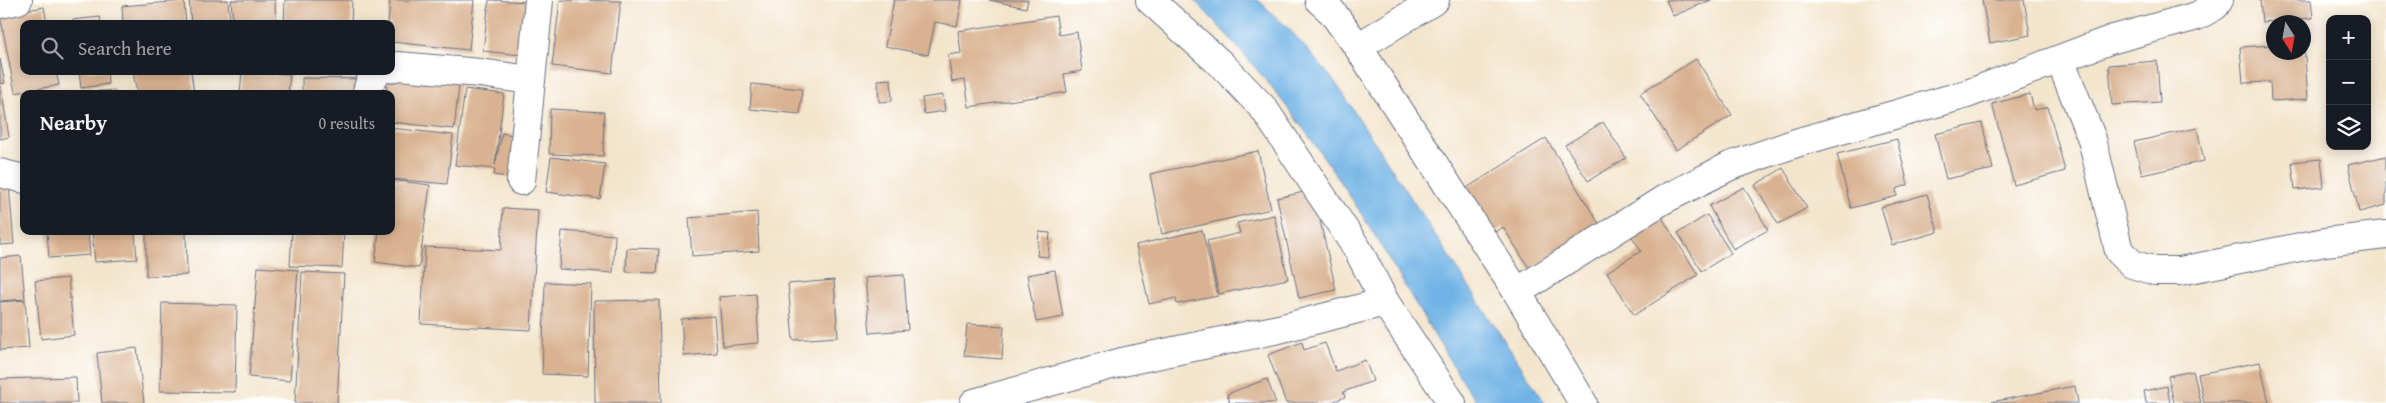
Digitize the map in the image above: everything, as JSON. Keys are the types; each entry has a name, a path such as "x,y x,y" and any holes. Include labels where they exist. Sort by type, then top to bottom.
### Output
{"street":[{"path":"0,4 18,0"},
{"path":"521,181 539,0"},
{"path":"1150,0 1224,66 1264,109 1358,250 1385,302 1452,403"},
{"path":"1319,0 1332,12 1358,47 1517,292 1583,403"},
{"path":"1358,47 1435,0"},
{"path":"1517,292 1663,200 1730,166 1799,142 1967,94 2110,40 2197,16 2215,6 2218,0"},
{"path":"2060,60 2092,140 2119,251 2132,264 2155,271 2180,271 2325,242 2386,236"},
{"path":"395,67 480,73 530,80"},
{"path":"367,90 375,75"},
{"path":"0,173 20,178"},
{"path":"974,403 1122,362 1279,329 1385,302"}],"water":[{"path":"1194,0 1258,0 1291,31 1335,82 1545,403 1477,403 1364,218 1326,160 1263,77"}],"building":[{"path":"189,0 228,0 230,20 191,20"},
{"path":"231,0 275,0 276,20 233,20"},
{"path":"285,0 352,0 351,20 284,20"},
{"path":"390,0 474,0 469,50 395,42 395,20 388,20"},
{"path":"489,0 528,2 521,55 483,51"},
{"path":"560,0 621,1 612,73 552,66"},
{"path":"894,0 962,0 957,26 935,22 928,55 885,46"},
{"path":"990,0 1028,0 1026,8"},
{"path":"1666,0 1711,0 1673,16"},
{"path":"1982,0 2024,0 2030,35 1990,43"},
{"path":"2260,0 2311,0 2313,18 2311,18 2311,15 2266,15 2266,22 2262,22"},
{"path":"184,1 186,20 123,20 122,6"},
{"path":"44,7 46,20 20,20 20,75 57,75 59,85 20,90 20,92 15,93 0,15"},
{"path":"1056,16 1059,35 1077,32 1082,71 1064,74 1067,92 969,107 965,80 952,82 948,55 961,53 958,31"},
{"path":"100,17 100,20 72,20"},
{"path":"2266,45 2266,60 2305,60 2308,99 2271,101 2270,82 2243,83 2240,47"},
{"path":"0,59 5,83 0,84"},
{"path":"1696,59 1732,115 1676,150 1640,93"},
{"path":"2157,61 2160,102 2112,105 2109,65"},
{"path":"395,72 460,77 454,129 395,122 395,90 386,90 388,75 395,75"},
{"path":"79,75 107,75 108,84 81,88"},
{"path":"134,75 192,75 193,90 136,90"},
{"path":"242,75 290,75 288,90 240,90"},
{"path":"302,78 361,79 360,90 302,90"},
{"path":"891,79 892,101 879,102 878,80"},
{"path":"752,84 802,89 800,114 750,109"},
{"path":"0,87 9,137 0,139"},
{"path":"465,89 504,94 495,165 502,133 523,137 515,178 494,175 495,169 455,165"},
{"path":"2030,94 2034,110 2048,107 2065,171 2014,185 1992,104"},
{"path":"943,95 945,111 924,114 922,98"},
{"path":"550,109 604,112 603,156 549,154"},
{"path":"1603,122 1626,158 1588,181 1565,145"},
{"path":"1982,123 1993,169 1946,179 1935,134"},
{"path":"395,128 453,135 447,184 395,179"},
{"path":"2197,128 2204,161 2142,175 2134,142"},
{"path":"1546,138 1601,227 1531,271 1503,227 1493,233 1465,189"},
{"path":"1897,139 1908,185 1896,189 1897,196 1851,208 1837,154"},
{"path":"1258,151 1271,209 1162,234 1150,174"},
{"path":"2386,156 2386,205 2359,212 2348,165"},
{"path":"551,157 605,164 600,199 546,192"},
{"path":"2321,159 2324,187 2295,190 2292,162"},
{"path":"1783,168 1807,208 1778,224 1755,185"},
{"path":"395,181 430,185 419,268 375,262 378,235 395,235"},
{"path":"9,185 14,244 0,245 0,186"},
{"path":"1744,187 1768,230 1733,249 1709,206"},
{"path":"1313,190 1336,290 1299,298 1277,198"},
{"path":"1927,194 1938,232 1892,245 1881,207"},
{"path":"503,208 538,210 531,330 421,324 425,247 501,250"},
{"path":"757,212 759,251 692,256 689,218"},
{"path":"1274,215 1288,279 1219,294 1207,241 1240,233 1237,223"},
{"path":"1707,215 1731,253 1702,271 1678,233"},
{"path":"1661,216 1698,275 1634,315 1607,272 1641,251 1631,235"},
{"path":"1202,230 1218,296 1177,304 1176,298 1149,304 1136,245"},
{"path":"562,231 615,235 613,273 559,269"},
{"path":"1039,232 1050,233 1048,257 1037,256"},
{"path":"47,235 88,235 90,255 49,258"},
{"path":"92,235 135,235 137,259 95,262"},
{"path":"146,235 186,235 187,275 146,276"},
{"path":"292,235 344,235 342,268 290,266"},
{"path":"627,248 659,249 657,273 626,272"},
{"path":"21,256 25,299 0,301 0,258"},
{"path":"258,267 298,270 290,381 249,377"},
{"path":"1055,270 1063,317 1036,322 1027,275"},
{"path":"302,272 344,274 337,403 295,403"},
{"path":"904,275 908,330 870,333 865,278"},
{"path":"68,278 74,335 41,339 35,281"},
{"path":"834,280 838,337 793,340 788,284"},
{"path":"545,282 591,284 588,376 542,374"},
{"path":"756,294 759,343 723,346 719,297"},
{"path":"25,300 29,348 0,350 0,302"},
{"path":"659,300 661,403 595,403 594,301"},
{"path":"162,303 237,305 235,392 160,391"},
{"path":"714,316 717,353 684,356 681,319"},
{"path":"967,324 1004,326 1002,359 964,356"},
{"path":"1302,342 1304,350 1325,343 1336,371 1365,360 1373,381 1343,392 1345,397 1329,403 1286,403 1268,355"},
{"path":"137,348 144,403 102,403 97,353"},
{"path":"2260,362 2269,403 2204,403 2198,374"},
{"path":"2193,371 2201,403 2174,403 2168,376"},
{"path":"76,377 77,403 0,403 0,379"},
{"path":"1267,379 1276,403 1230,403 1227,394"},
{"path":"2075,386 2078,403 1991,403 1991,402"},
{"path":"2167,386 2170,403 2146,403 2144,391"}]}
